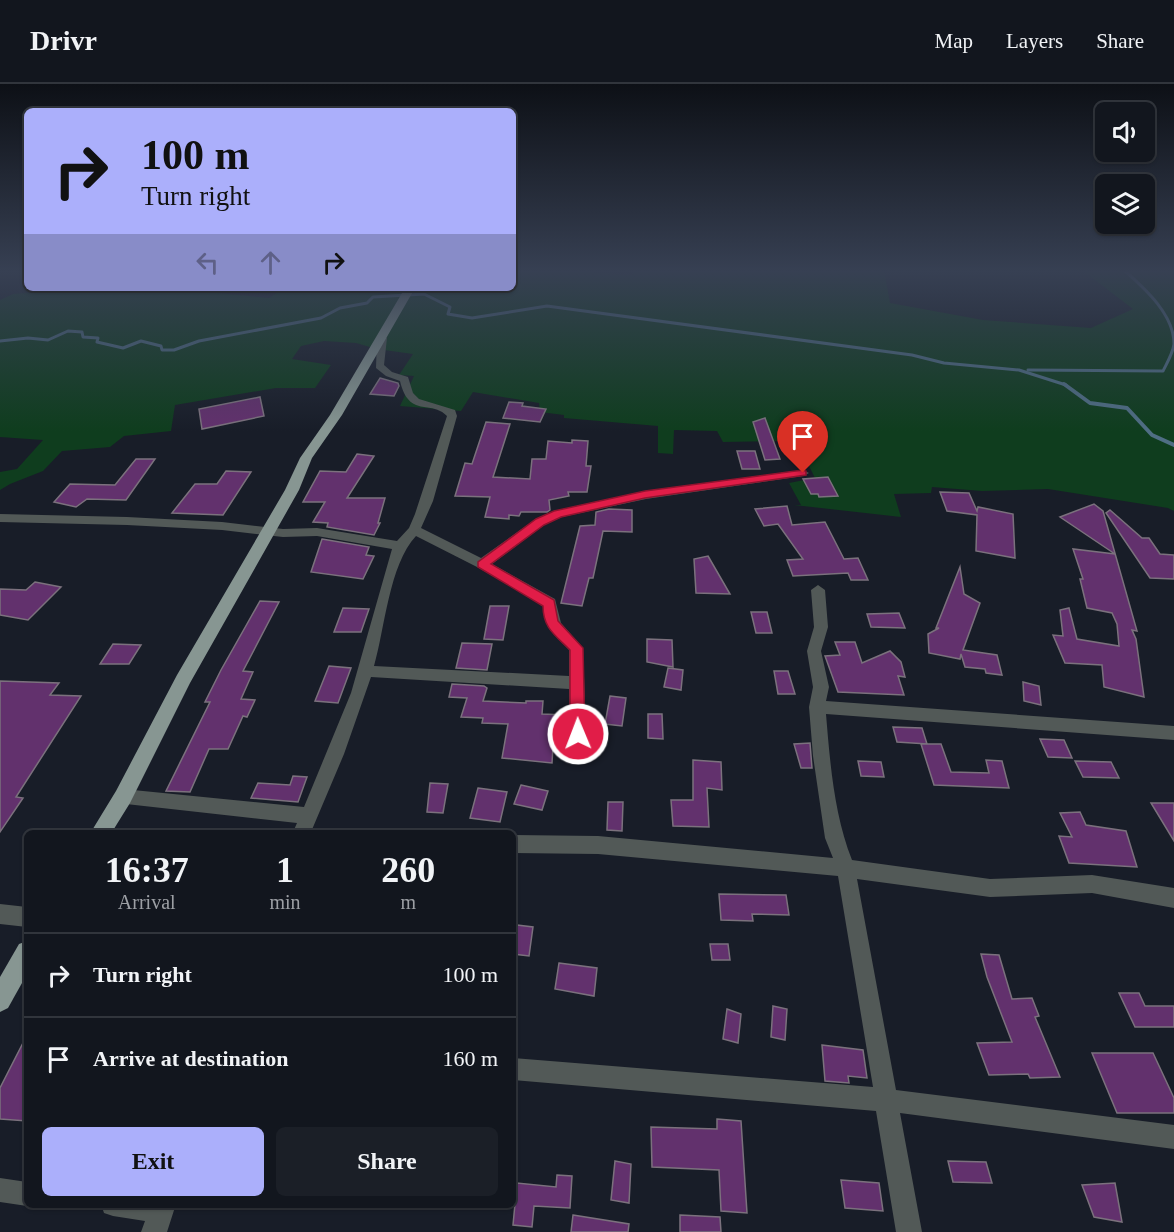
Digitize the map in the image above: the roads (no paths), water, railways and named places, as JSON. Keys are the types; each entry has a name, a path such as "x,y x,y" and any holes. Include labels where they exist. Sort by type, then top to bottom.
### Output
{"main road":[{"path":"102,830 123,797 183,680 292,490 306,458 336,415 390,324"},
{"path":"0,1000 24,957"}],"street":[{"path":"303,830 336,752 366,671 399,546 414,530 436,476 452,414 446,409 421,404 409,396 404,379 389,374 379,366 382,338"},
{"path":"482,564 540,522 558,514 645,495 803,473"},
{"path":"0,518 127,521 316,532 399,546"},
{"path":"414,530 482,564 550,603 550,619 576,648 578,734"},
{"path":"818,590 821,627 814,651 821,687 817,706 822,769 834,838 846,868 909,1232"},
{"path":"366,671 578,684"},
{"path":"817,706 1174,733"},
{"path":"123,797 309,816"},
{"path":"516,844 598,845 846,868 990,888 1092,884 1174,898"},
{"path":"0,915 24,917"},
{"path":"516,1069 885,1100 1174,1137"},
{"path":"0,1190 24,1194"},
{"path":"129,1208 160,1216"}],"waterway":[{"path":"0,341 28,338 48,340 68,331 82,332 83,337 98,338 97,342 123,348 141,341 161,346 162,350 174,350 199,341 291,324"},
{"path":"678,324 912,355 944,363 1019,370 1065,385"},
{"path":"1028,370 1163,371 1174,344 1170,324"},
{"path":"1065,385 1090,403 1127,408 1152,435 1174,445"}]}
